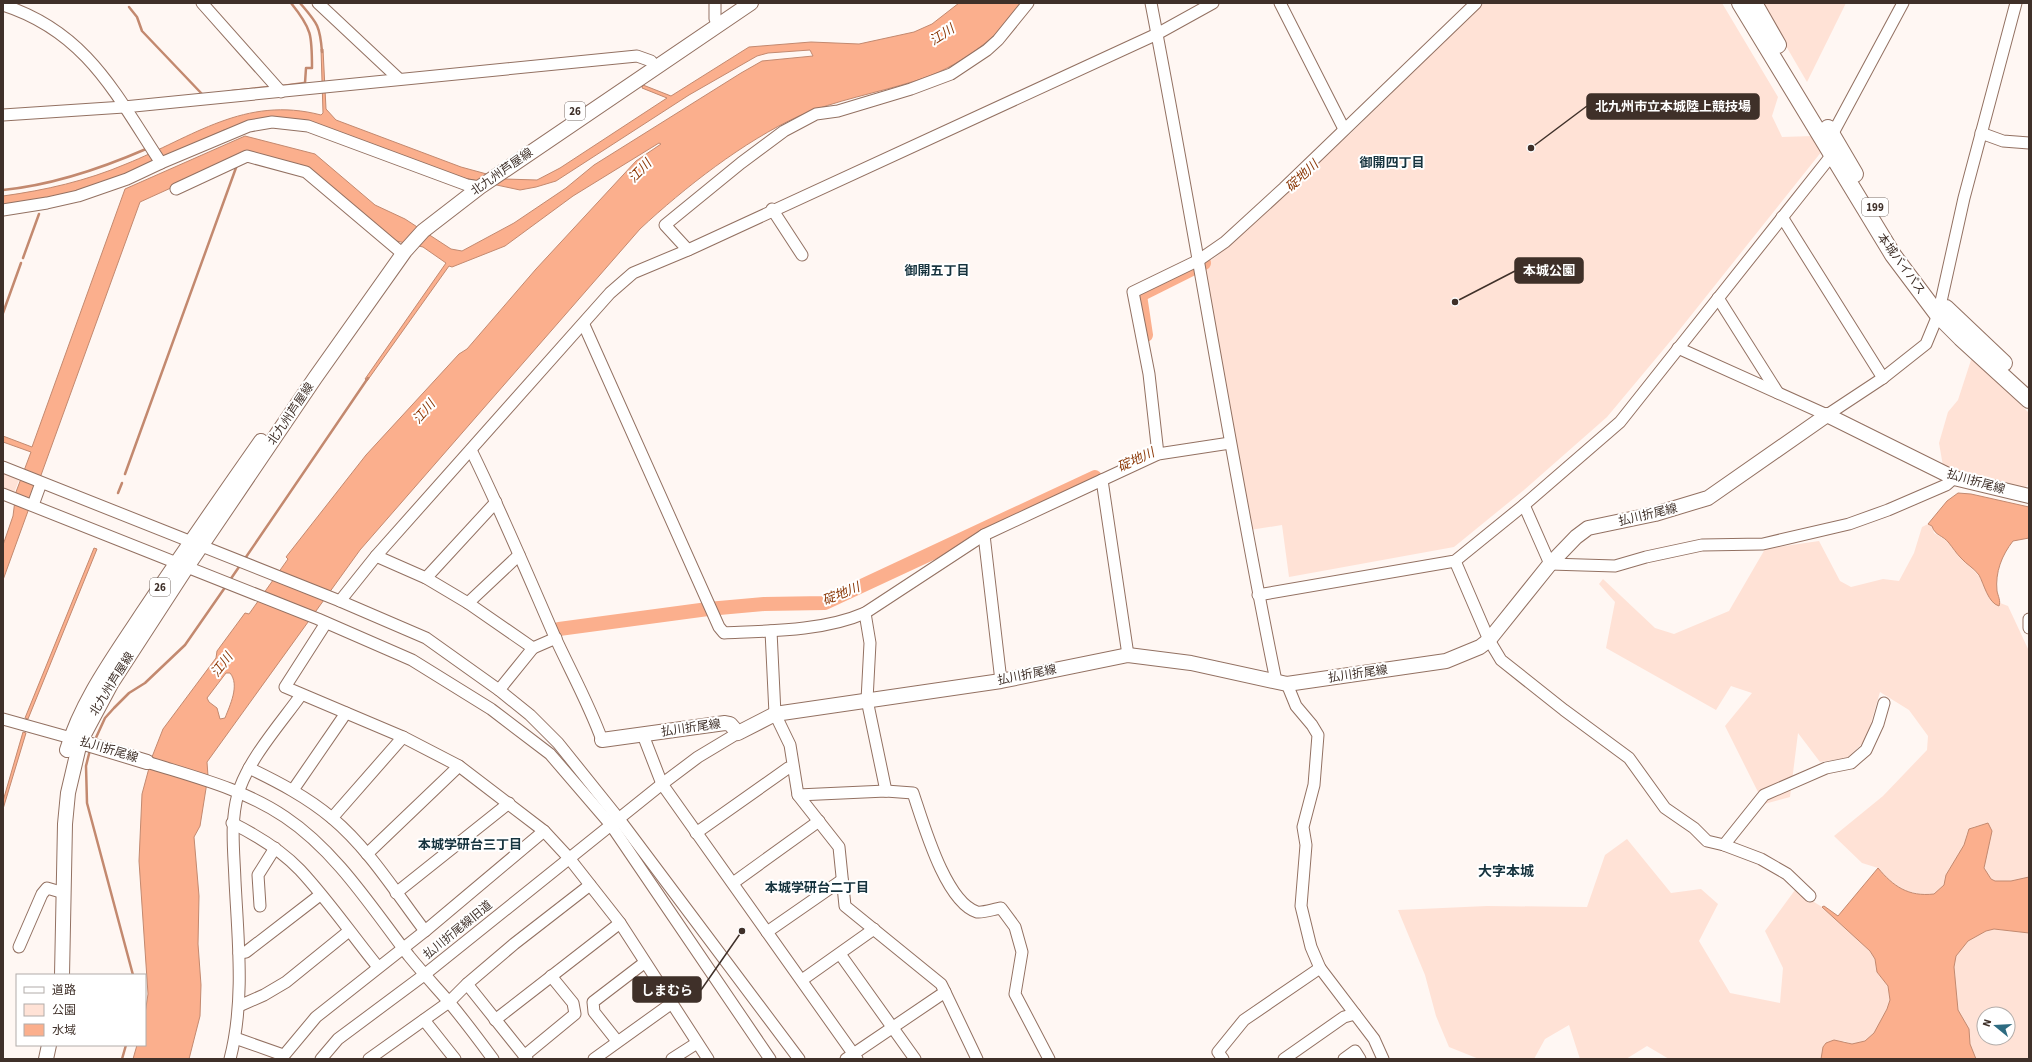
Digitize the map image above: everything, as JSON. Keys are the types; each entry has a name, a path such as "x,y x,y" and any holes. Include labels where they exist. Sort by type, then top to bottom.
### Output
{"highway":[{"name":"本城バイパス","path":"1740,3 1831,156 1893,255 1939,309 1961,338 2029,400"},
{"name":"本城バイパス","path":"1754,3 1939,309 2029,386"}],"main road":[{"name":"北九州芦屋線","path":"653,64 737,3"},
{"name":"北九州芦屋線","path":"62,974 56,819 60,788 88,701 101,678 400,250 420,228 473,186 653,64 751,3"},
{"name":"払川折尾線","path":"602,740 725,722 730,724 738,733 775,714 1001,681 1128,655 1191,663 1282,682 1446,661 1480,647 1489,640 1550,564 1576,537 1588,528 1655,514 1708,498 1826,415 1954,478 2029,496"},
{"name":"払川折尾線","path":"75,740 149,763"},
{"name":"北九州芦屋線","path":"53,974 59,891"},
{"path":"46,1059 49,1046"},
{"path":"56,1059 58,1046"}],"street":[{"path":"202,3 281,92"},
{"path":"318,3 398,78"},
{"path":"714,19 715,3"},
{"path":"688,250 665,225 741,163 784,131 816,114 838,111 911,89 951,74 987,50 998,40 1028,3"},
{"path":"1151,3 1199,260 1230,443 1258,595 1282,682 1296,706 1312,725 1318,735 1314,785 1304,827 1306,845 1301,906 1311,947 1320,968 1374,1039 1383,1059"},
{"path":"337,599 584,325 610,293 633,273 688,250 1157,34 1213,3"},
{"path":"1280,3 1344,129"},
{"path":"1158,454 1149,374 1133,292 1199,260 1225,242 1476,3"},
{"path":"1832,134 1904,3"},
{"path":"1678,348 1826,415 1883,378 1926,344 1939,309 1981,133 2016,3"},
{"path":"3,5 32,16 66,38 100,71 161,163"},
{"path":"3,115 281,92 398,78 637,56 653,64"},
{"path":"3,210 78,196 127,179 249,126 272,122 308,126 473,186"},
{"path":"1981,133 2003,141 2029,143"},
{"path":"176,188 247,156 306,172 400,250"},
{"path":"1258,595 1455,561 1524,505 1620,422 1831,156"},
{"path":"772,210 802,255"},
{"path":"1782,217 1883,378"},
{"path":"1718,298 1778,393"},
{"path":"584,325 719,627 724,633 771,631 840,622 865,613 984,535 1102,480 1158,454 1230,443"},
{"path":"471,450 496,502 556,638 592,713 602,740"},
{"path":"3,467 337,599 426,638 499,690 530,715 558,743 615,822 799,1059"},
{"path":"1524,505 1550,564 1616,566 1702,544 1763,544 1849,524 1888,510 1946,485 1954,478"},
{"path":"1102,480 1128,655"},
{"path":"33,505 41,483"},
{"path":"3,494 322,621 412,660 491,709 550,754 615,822 764,1057"},
{"path":"426,578 496,502"},
{"path":"984,535 1001,681"},
{"path":"468,603 519,555"},
{"path":"376,556 426,578 468,603 533,648"},
{"path":"1455,561 1489,640 1501,660 1564,710 1629,758 1665,808 1694,828 1707,841 1724,845 1761,859 1787,874 1810,896"},
{"path":"865,613 870,643 868,700 886,791"},
{"path":"2029,619 2029,628"},
{"path":"322,621 285,687 403,737 459,766 544,831 590,884 620,923 644,963 708,1059"},
{"path":"771,631 775,714 790,745 798,795 839,847 845,906 874,928 941,984 977,1059"},
{"path":"499,690 533,648 556,638"},
{"path":"230,1059 235,1038 239,1006 239,953 232,823 238,793 249,768 302,694"},
{"path":"1724,845 1764,795 1826,768 1851,763 1866,750 1878,724 1884,703"},
{"path":"293,790 346,713"},
{"path":"3,719 75,740"},
{"name":"払川折尾線旧道","path":"149,763 212,782 260,802 279,813 311,836 336,863 424,975 662,784 698,757 738,733"},
{"path":"643,735 662,784 802,980 853,1057 945,992"},
{"path":"332,818 403,737"},
{"path":"367,854 459,766"},
{"path":"249,768 293,790 332,818 367,854 425,931"},
{"path":"696,833 788,768 793,768"},
{"path":"798,795 886,791 913,793 934,857 961,902 977,912 1001,908 1015,927 1022,952 1015,994 1047,1058"},
{"path":"396,893 509,803"},
{"path":"732,883 819,821"},
{"path":"232,823 252,833 275,848 299,869 378,967"},
{"path":"235,1038 282,1057 316,1017 425,931 544,831"},
{"path":"260,906 258,875 275,848"},
{"path":"767,932 842,880"},
{"path":"369,1059 449,1002 466,984 590,884"},
{"path":"19,946 42,894 47,888 59,891"},
{"path":"239,953 246,952 320,895"},
{"path":"495,1020 620,923"},
{"path":"802,980 874,928"},
{"path":"239,1006 264,995 286,982 349,930"},
{"path":"840,954 915,1059"},
{"path":"617,1042 594,1012 593,1002 644,963"},
{"path":"1223,1059 1218,1052 1244,1020 1320,968"},
{"path":"321,1059 338,1039 424,975 449,1002 493,1059"},
{"path":"466,984 525,1057 575,1014 573,1003 551,976"},
{"path":"594,1059 672,1003"},
{"path":"1284,1059 1344,1017 1355,1014"},
{"path":"1294,1059 1348,1022 1355,1014"},
{"path":"424,1020 454,1058"},
{"path":"672,1059 697,1043"},
{"path":"1344,1059 1355,1051 1360,1059"}],"green space":[{"path":"1484,3 1722,3 1778,97 1772,116 1782,137 1813,136 1822,151 1673,338 1607,417 1524,490 1454,547 1289,577 1282,525 1250,530 1202,266 1217,256 1350,134"},
{"path":"1761,3 1846,3 1807,82"},
{"path":"1972,357 2029,413 2029,483 2023,491 1956,472 1943,466 1939,443 1948,412 1958,400"},
{"path":"3,473 19,480 14,493 3,489"},
{"path":"1928,524 1932,526 1934,533 1949,542 1953,549 1979,576 1987,592 1999,606 2000,603 2008,606 2029,651 2029,877 2011,881 1995,881 1986,872 1985,862 1990,837 1988,823 1973,827 1967,833 1964,845 1946,875 1944,885 1934,894 1925,895 1907,891 1888,881 1878,868 1862,863 1834,836 1883,796 1927,750 1928,736 1909,710 1880,692 1866,740 1847,758 1820,762 1798,733 1790,797 1764,804 1725,726 1752,693 1731,686 1716,710 1606,648 1615,602 1599,584 1603,579 1655,628 1674,634 1729,611 1765,549 1819,541 1840,581 1851,587 1883,579 1899,581 1914,553 1922,527"},
{"path":"1627,839 1671,893 1701,889 1718,904 1699,941 1730,993 1780,1003 1783,968 1765,931 1795,890 1822,907 1870,951 1875,959 1877,972 1888,986 1890,1000 1887,1009 1874,1033 1865,1041 1852,1044 1844,1041 1823,1047 1821,1059 1669,1059 1647,1046 1626,1059 1580,1059 1569,1025 1545,1039 1534,1059 1479,1059 1449,1047 1436,1016 1425,975 1398,910 1487,906 1587,907 1605,855"},
{"path":"1993,929 2029,933 2029,1059 1976,1059 1970,1044 1969,1029 1958,1010 1954,967 1956,956 1968,941 1986,931"}],"water":[{"name":"江川","path":"959,3 1023,3 1001,29 975,51 961,60 915,81 813,110 778,126 715,166 657,213 640,229 360,550 207,762 208,776 200,826 194,837 199,896 198,944 201,985 200,1016 189,1059 133,1059 137,1046 146,1046 146,1007 148,994 139,861 142,794 152,757 163,729 216,658 217,651 245,613 249,614 288,559 286,557 366,455 459,354 467,349 536,269 636,161 661,144 659,143 573,196 505,246 452,267 449,266 367,381 365,379 446,263 423,247 392,240 307,170 248,153 140,202 3,580 3,545 13,516 16,492 31,452 3,442 3,436 32,447 125,189 245,136 315,154 375,205 405,219 451,249 462,251 514,223 566,188 594,165 762,61 813,56 810,50 768,53 757,56 689,95 556,181 520,190 459,177 333,130 243,124 224,130 103,184 50,198 3,205 3,196 50,188 111,170 197,131 244,115 268,110 294,110 321,115 323,113 321,49 323,49 326,109 336,120 461,167 505,179 537,180 560,168 667,98 642,88 643,85 671,96 749,47 811,42 859,44 914,32 932,24","holes":["226,673 230,673 233,678 233,695 225,718 220,719 217,708 209,702 207,698"]},
{"path":"1958,493 1971,494 2029,507 2029,538 2013,541 2000,564 1997,577 1997,591 2000,600 1999,606 1989,597 1979,575 1963,560 1947,540 1937,534 1932,526 1928,524 1947,501"},
{"path":"94,548 97,549 28,719 25,718"},
{"path":"23,732 26,733 3,809 3,801"},
{"path":"1988,823 1992,831 1984,868 1991,879 1995,881 2011,881 2029,877 2029,933 1994,929 1986,931 1968,941 1956,956 1954,967 1958,1010 1969,1029 1970,1044 1976,1059 1821,1059 1823,1047 1826,1043 1834,1040 1852,1044 1865,1041 1874,1033 1887,1009 1890,1000 1888,986 1877,972 1875,959 1870,951 1822,907 1824,906 1838,916 1878,868 1889,880 1902,889 1916,894 1934,894 1944,885 1946,875 1964,845 1969,829"}],"waterway":[{"path":"291,3 307,26 311,40 312,68 306,68 305,83"},
{"path":"300,3 317,25 322,52"},
{"path":"129,7 137,17 142,31 202,94"},
{"path":"282,86 304,83"},
{"path":"232,91 269,87"},
{"path":"3,190 22,188 76,175 146,149"},
{"path":"125,474 237,165"},
{"path":"23,258 39,214"},
{"path":"3,313 21,263"},
{"name":"碇地川","path":"1146,335 1140,295 1204,263"},
{"path":"244,560 368,378"},
{"name":"碇地川","path":"559,629 708,609 764,604 825,603 1095,477"},
{"path":"118,493 122,483"},
{"path":"230,580 241,564"},
{"path":"94,742 105,718 129,693 145,683 185,645 226,586"},
{"path":"90,750 86,766 87,803 133,974"},
{"path":"122,1059 126,1046"}],"place":[{"name":"北九州市立本城陸上競技場","path":"1531,148"},
{"name":"本城公園","path":"1455,302"},
{"name":"しまむら","path":"742,931"}],"district":[{"name":"御開四丁目","path":"1392,163"},
{"name":"御開五丁目","path":"937,271"},
{"name":"本城学研台三丁目","path":"470,845"},
{"name":"大字本城","path":"1506,872"},
{"name":"本城学研台二丁目","path":"817,888"}]}
